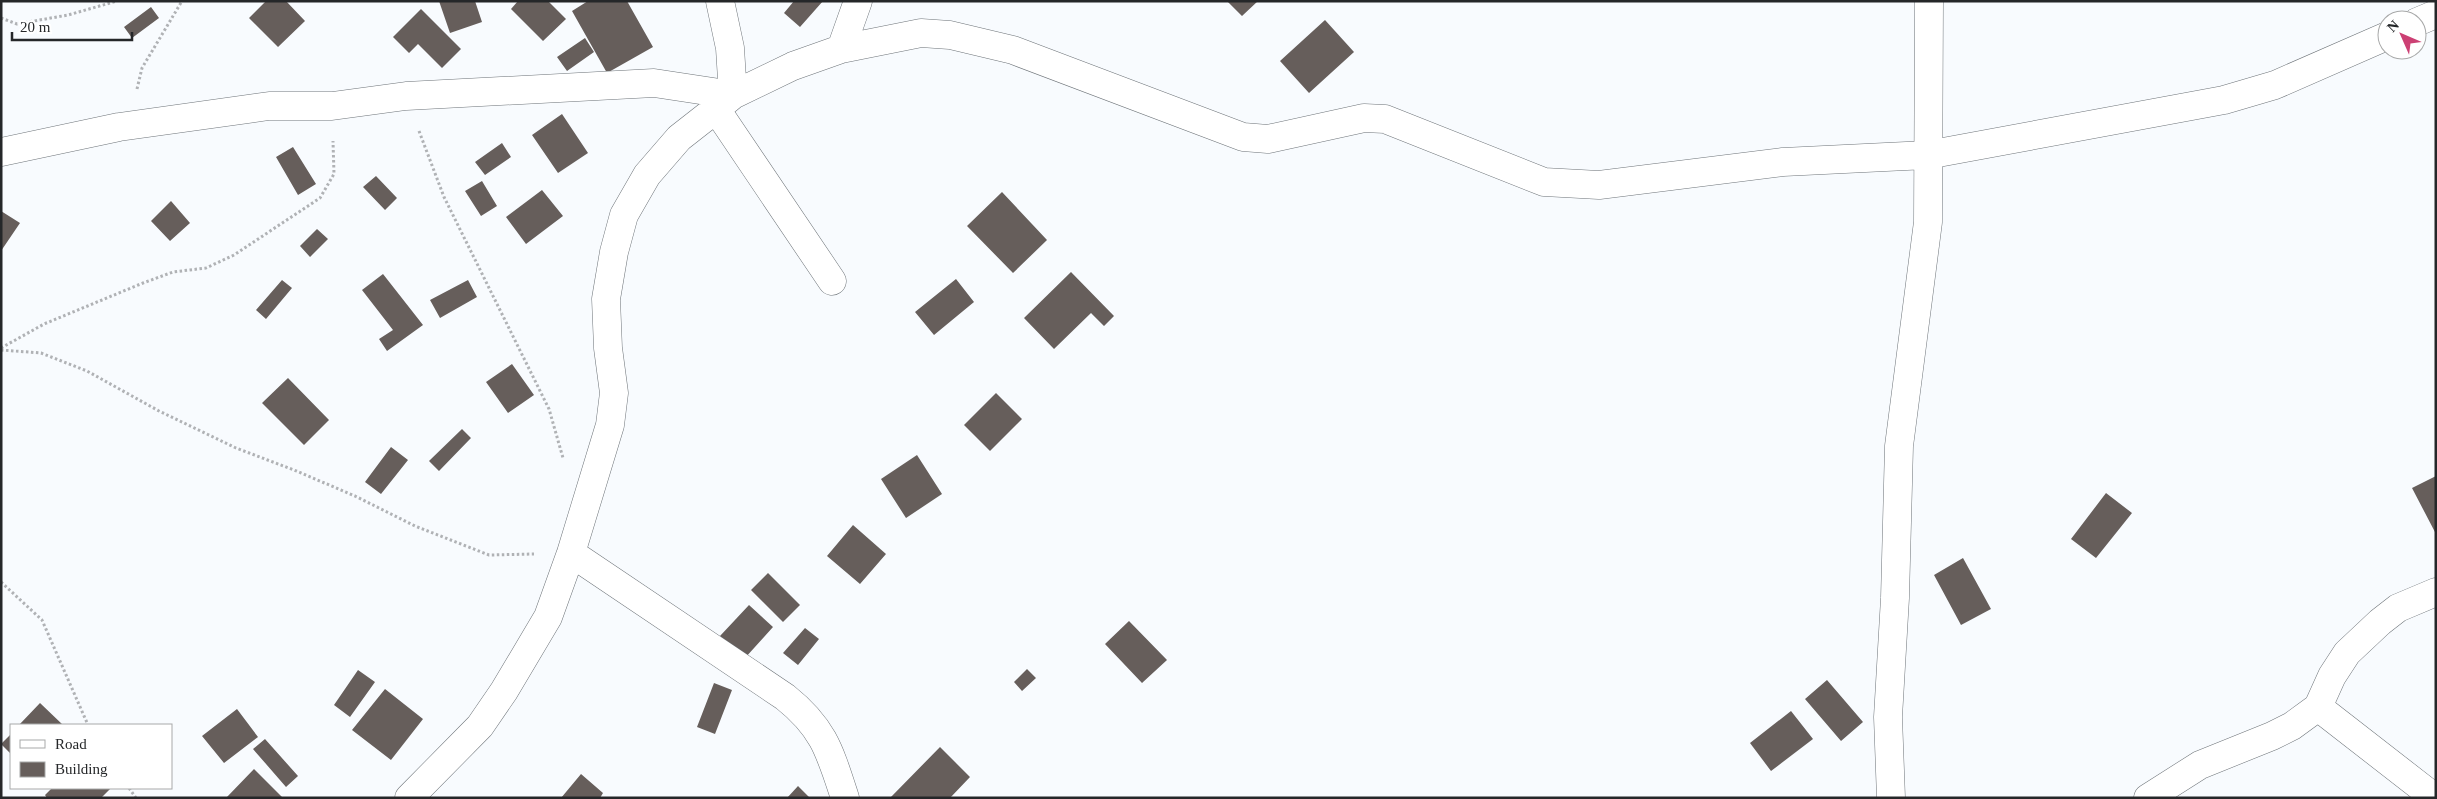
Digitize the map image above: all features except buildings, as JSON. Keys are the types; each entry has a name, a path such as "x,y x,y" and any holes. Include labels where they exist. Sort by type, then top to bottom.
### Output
{"street":[{"path":"720,1 730,48 724,102 832,281"},
{"path":"841,49 858,1"},
{"path":"1891,798 1888,717 1895,598 1899,446 1928,222 1929,1"},
{"path":"409,798 480,726 504,691 548,617 571,553 610,425 614,394 608,348 606,299 614,252 624,215 647,175 679,138 724,102 793,66 841,49 922,33 950,35 1013,50 1243,137 1268,139 1364,118 1385,119 1544,182 1562,185 1598,185 1783,162 1927,155 2224,100 2275,86 2377,40"},
{"path":"1,152 119,128 269,106 332,106 406,96 654,83 724,102"},
{"path":"571,553 785,697 806,714 820,733 845,798"},
{"path":"2148,798 2200,766 2292,726 2318,707 2332,676 2347,653 2380,622 2398,608 2436,592"},
{"path":"2318,707 2435,798"}],"path":[{"path":"1,18 16,24 68,14 117,1"},
{"path":"119,128 135,102 142,68 182,1"},
{"path":"406,96 444,197 549,409 565,465"},
{"path":"1,349 44,324 143,283 173,272 206,268 234,255 320,198 334,174 332,106"},
{"path":"1,349 41,353 87,371 159,411 236,448 294,470 355,496 415,526 489,555 571,553"},
{"path":"1,582 42,620 88,724"}]}
